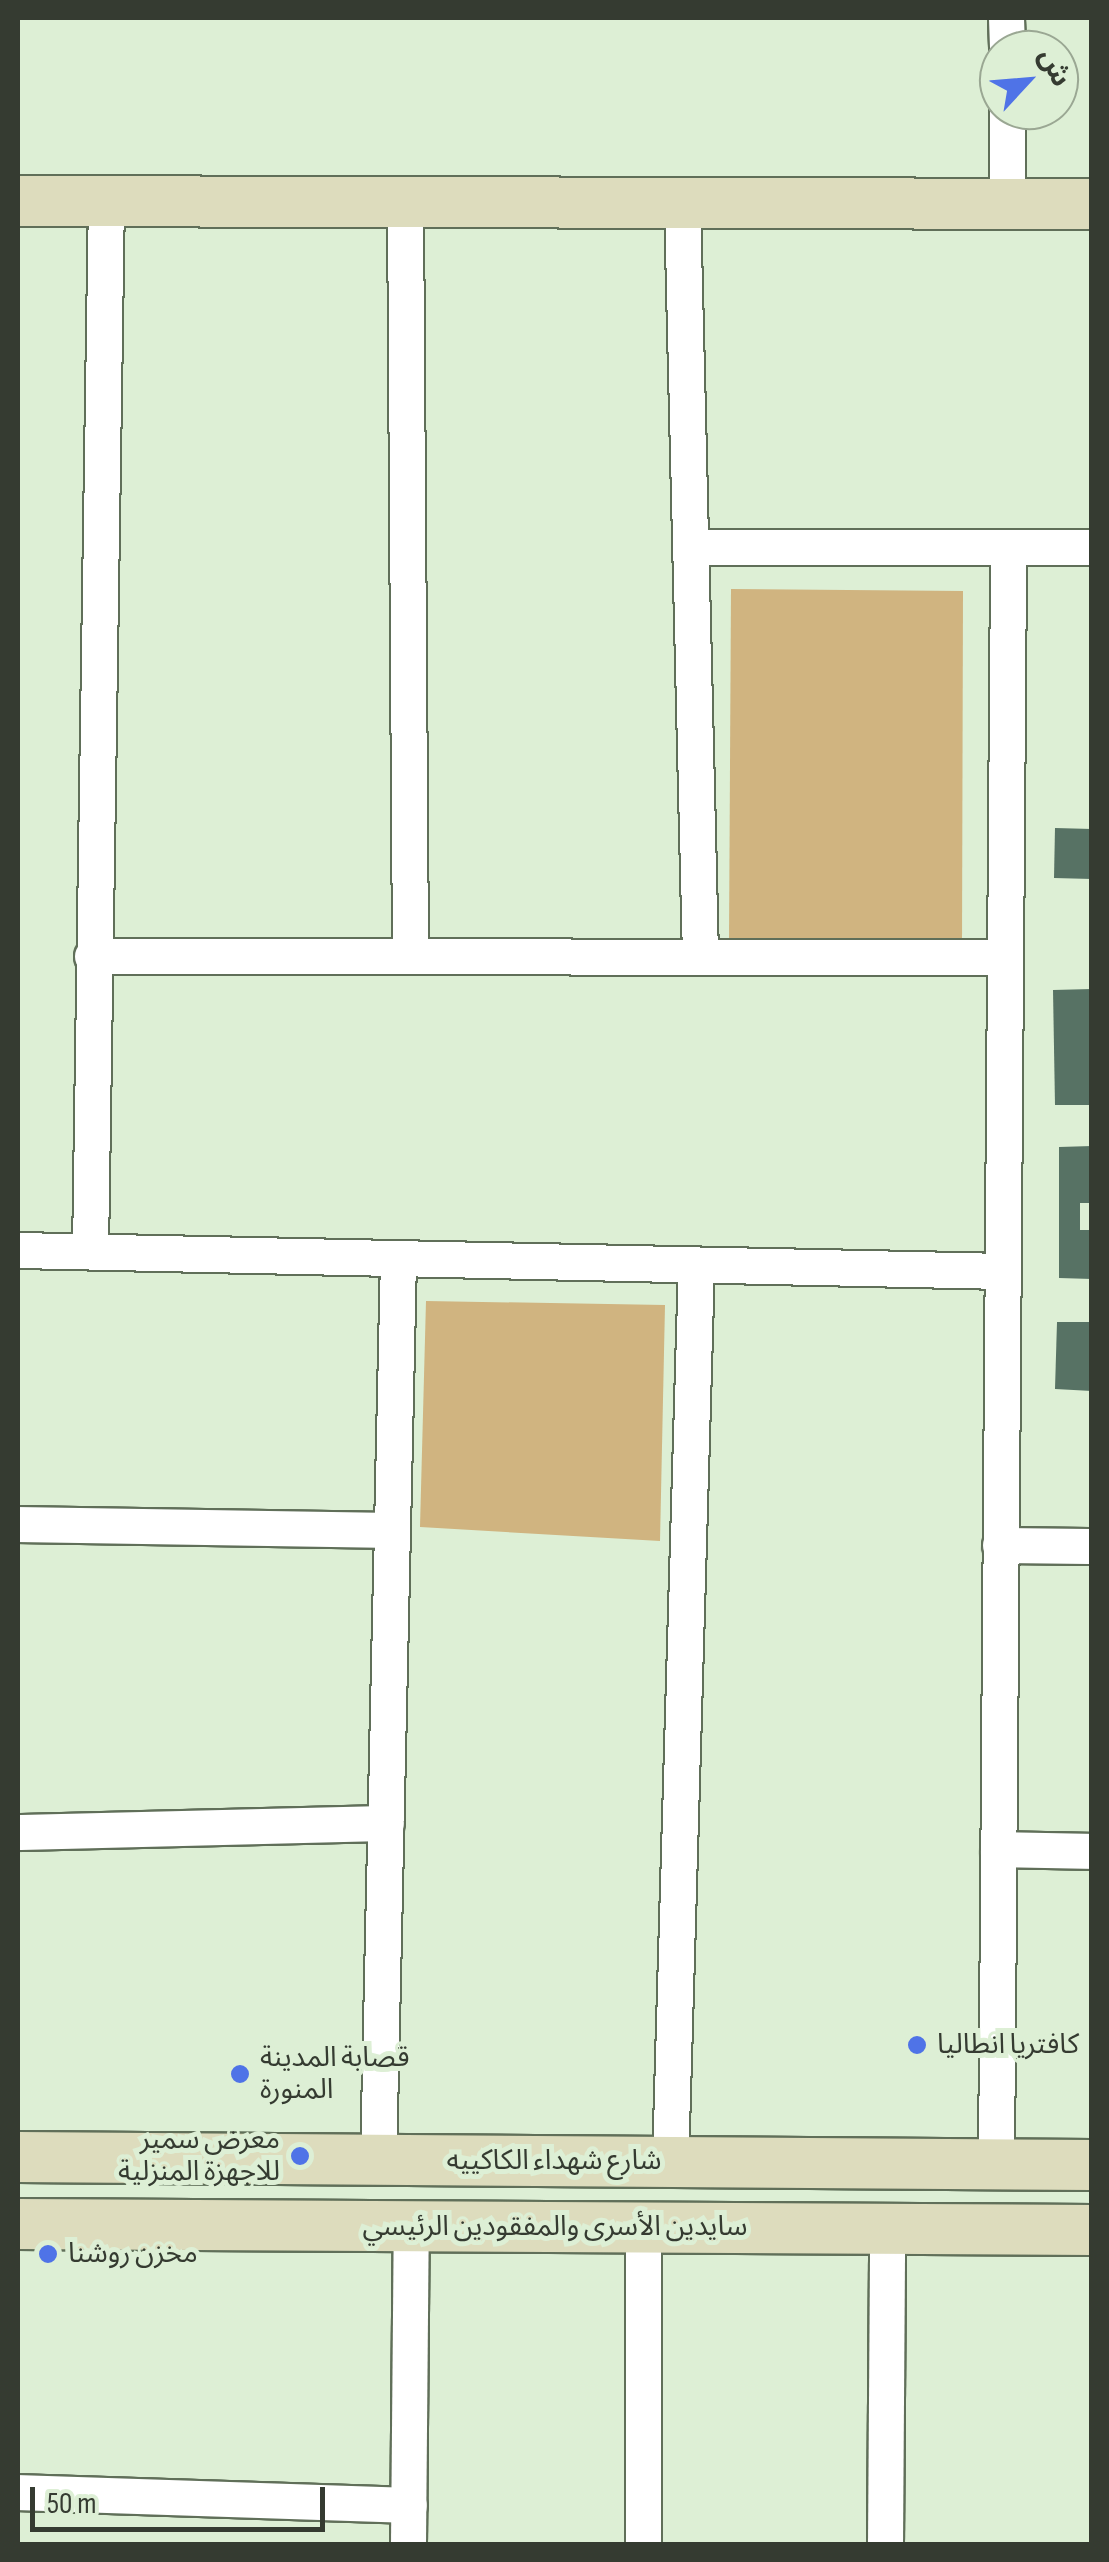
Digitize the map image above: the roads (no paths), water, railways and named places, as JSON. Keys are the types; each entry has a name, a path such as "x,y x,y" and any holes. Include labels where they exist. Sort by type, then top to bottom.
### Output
{"main road":[{"path":"18,201 1092,204"},
{"name":"شارع شهداء الكاكييه","path":"18,2158 1092,2165"},
{"path":"530,2161 532,2227"},
{"name":"سايدين الأسرى والمفقودين الرئيسي","path":"18,2224 1092,2230"}],"street":[{"path":"1007,130 1007,204"},
{"path":"90,1252 106,201"},
{"path":"405,202 410,954"},
{"path":"682,204 700,956"},
{"path":"690,547 1092,547"},
{"path":"996,2164 1008,547"},
{"path":"92,956 1005,957"},
{"path":"18,1250 1002,1272"},
{"path":"378,2160 398,1258"},
{"path":"670,2162 696,1264"},
{"path":"18,1524 392,1530"},
{"path":"1000,1545 1092,1546"},
{"path":"18,1832 386,1823"},
{"path":"998,1850 1092,1851"},
{"path":"408,2544 411,2226"},
{"path":"643,2227 643,2544"},
{"path":"885,2544 887,2229"},
{"path":"18,2492 408,2504"}],"place":[{"name":"كافتريا انطاليا","path":"917,2045"},
{"name":"قصابة المدينة المنورة","path":"240,2074"},
{"name":"معرض سمير للاجهزة المنزلية","path":"300,2156"},
{"name":"مخزن روشنا","path":"48,2254"}]}
